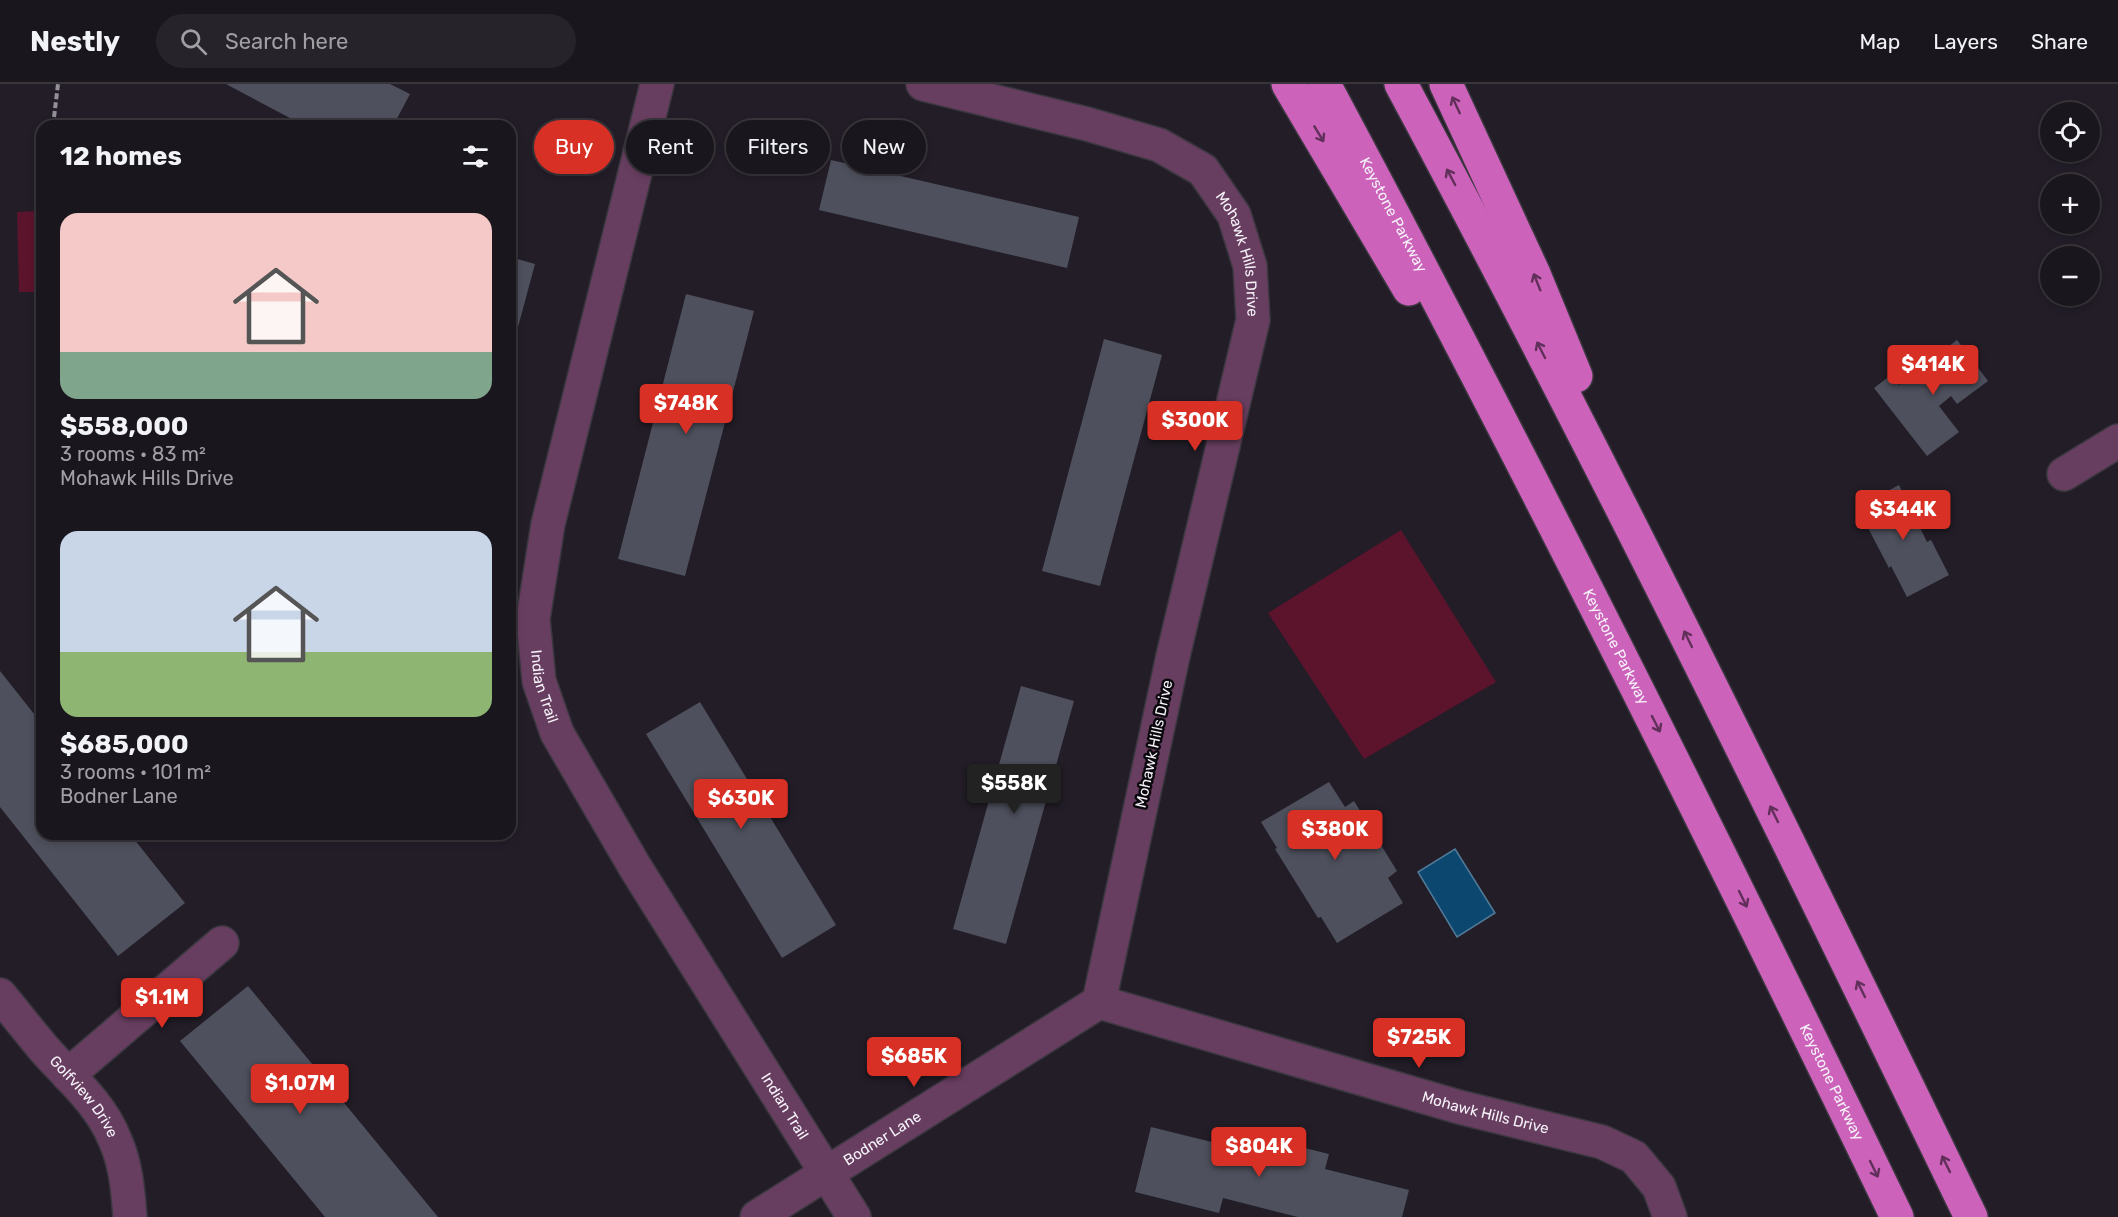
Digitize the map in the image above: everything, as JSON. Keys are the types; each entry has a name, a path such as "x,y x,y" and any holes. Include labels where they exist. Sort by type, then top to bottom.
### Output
{"highway":[{"path":"1288,84 1601,616"},
{"name":"Keystone Parkway","path":"1324,84 1422,268 1601,616 1735,883 1897,1217"},
{"path":"1401,84 1472,216 1663,589 1971,1217"},
{"path":"1446,84 1534,274 1663,589"}],"street":[{"name":"Indian Trail","path":"657,84 548,524 533,619 539,681 557,733 635,867 854,1217"},
{"name":"Mohawk Hills Drive","path":"923,84 1087,124 1159,145 1203,170 1234,215 1250,266 1253,320 1173,656 1099,1002 1460,1107 1602,1142 1635,1157 1659,1187 1670,1217"},
{"path":"2064,474 2118,441"},
{"path":"68,1075 222,943"},
{"name":"Golfview Drive","path":"0,995 43,1048 99,1110 116,1140 127,1181 130,1217"},
{"name":"Bodner Lane","path":"757,1217 1099,1002"}],"path":[{"path":"55,120 58,84"}],"shaded area":[{"path":"36,211 36,292 19,292 17,212"},
{"path":"1401,530 1496,682 1364,759 1268,613"}],"water":[{"path":"1455,849 1495,913 1457,937 1418,872"}],"building":[{"path":"226,84 390,84 410,94 396,120 294,120"},
{"path":"831,160 842,163 842,174 892,174 1079,217 1067,268 819,210 828,174 830,174"},
{"path":"516,259 535,264 516,334"},
{"path":"686,294 754,311 685,576 618,559"},
{"path":"1104,339 1162,355 1100,586 1042,571"},
{"path":"1957,340 1988,381 1957,404 1951,396 1939,406 1959,432 1927,456 1874,388 1891,375 1899,385"},
{"path":"1899,485 1927,542 1931,540 1949,575 1907,597 1857,507"},
{"path":"0,671 36,716 36,840 135,840 185,903 118,956 0,807"},
{"path":"1021,686 1074,701 1006,944 953,929"},
{"path":"700,702 836,925 782,958 646,734"},
{"path":"1329,782 1345,807 1354,801 1397,871 1388,878 1403,903 1337,943 1321,917 1318,918 1261,822"},
{"path":"248,986 438,1217 325,1217 180,1041"},
{"path":"1151,1127 1232,1147 1236,1131 1329,1154 1325,1169 1409,1190 1402,1217 1298,1217 1223,1198 1219,1213 1135,1192"}]}
